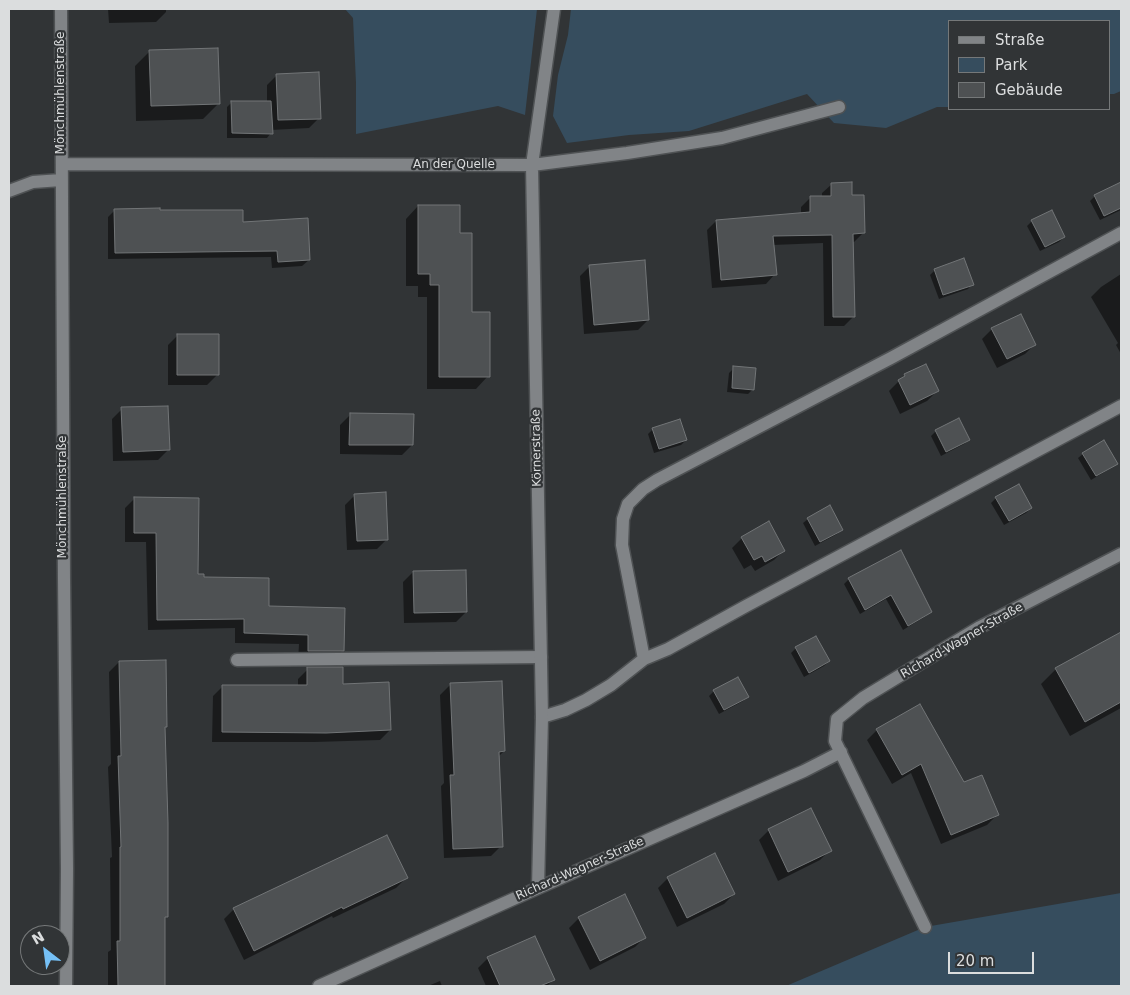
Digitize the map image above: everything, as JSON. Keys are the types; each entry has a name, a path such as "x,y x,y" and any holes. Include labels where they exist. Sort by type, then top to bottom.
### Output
{"street":[{"name":"Mönchmühlenstraße","path":"61,9 67,869 66,986"},
{"name":"Körnerstraße","path":"538,888 542,717 532,165 554,9"},
{"name":"An der Quelle","path":"62,164 532,165 626,154 722,138 839,107"},
{"path":"9,191 33,182 61,180"},
{"path":"644,659 622,545 623,519 628,504 643,489 891,358 1121,233"},
{"path":"542,717 565,710 586,700 611,685 644,659 668,649 1121,406"},
{"name":"Richard-Wagner-Straße","path":"925,927 835,741 837,719 863,698 980,627 1121,554"},
{"path":"237,660 541,657"},
{"name":"Richard-Wagner-Straße","path":"319,986 841,752"}],"green space":[{"path":"345,9 537,9 525,115 498,106 356,134 353,18"},
{"path":"571,9 1121,9 1121,91 1110,94 1110,20 948,20 948,107 937,107 886,128 834,123 807,94 689,131 629,135 567,143 553,116 558,75 568,35"},
{"path":"1121,893 1121,986 786,986 925,927"}],"building":[{"path":"218,48 220,104 151,106 149,50"},
{"path":"319,72 321,119 278,120 276,74"},
{"path":"231,101 271,101 273,134 232,133"},
{"path":"852,182 852,195 864,195 865,233 853,234 855,317 833,317 832,235 773,236 777,275 721,280 716,220 810,212 810,196 831,196 831,183"},
{"path":"1121,182 1121,208 1104,216 1094,195"},
{"path":"418,205 460,205 460,233 472,233 472,312 490,312 490,377 439,377 439,285 430,285 430,274 418,274"},
{"path":"160,208 160,210 243,210 243,222 308,218 310,260 278,262 277,251 115,253 114,209"},
{"path":"1052,210 1065,237 1045,247 1031,220"},
{"path":"964,258 974,285 943,295 934,269"},
{"path":"645,260 649,320 594,325 589,265"},
{"path":"1021,314 1036,345 1007,359 991,328"},
{"path":"177,334 219,334 219,375 177,375"},
{"path":"926,364 939,391 910,405 898,380 905,376 904,374"},
{"path":"733,366 756,368 754,390 732,388"},
{"path":"168,406 170,450 123,452 121,407"},
{"path":"350,413 414,414 413,445 349,445"},
{"path":"959,418 970,440 946,452 935,430"},
{"path":"680,419 687,440 659,449 652,428"},
{"path":"1104,440 1118,464 1096,476 1082,453"},
{"path":"1019,484 1032,508 1009,521 995,497"},
{"path":"386,492 388,540 357,541 354,494"},
{"path":"134,497 199,498 198,574 204,574 204,577 269,578 269,606 345,608 344,651 308,651 308,635 244,633 244,619 157,620 156,533 134,533"},
{"path":"830,505 843,530 820,542 807,518"},
{"path":"769,521 785,551 765,562 762,556 754,560 741,537"},
{"path":"901,550 932,612 908,626 891,595 865,610 848,578"},
{"path":"466,570 467,612 414,613 413,571"},
{"path":"1121,632 1121,702 1085,722 1055,668"},
{"path":"816,636 830,661 809,673 795,647"},
{"path":"166,660 167,727 165,727 168,917 165,917 165,986 118,986 117,941 120,941 121,847 118,756 121,756 119,661"},
{"path":"307,667 343,667 343,684 389,682 391,730 326,733 222,732 222,685 307,685"},
{"path":"738,677 749,697 724,710 713,690"},
{"path":"502,681 505,751 499,752 503,847 453,849 450,775 454,775 450,683"},
{"path":"920,704 964,782 982,775 999,815 951,835 921,764 902,775 876,729"},
{"path":"811,808 832,851 788,872 768,829"},
{"path":"387,835 408,878 343,909 342,907 254,951 233,908"},
{"path":"715,853 735,894 687,918 667,877"},
{"path":"625,894 646,938 600,961 578,917"},
{"path":"535,936 555,980 540,986 500,986 487,957"}]}
